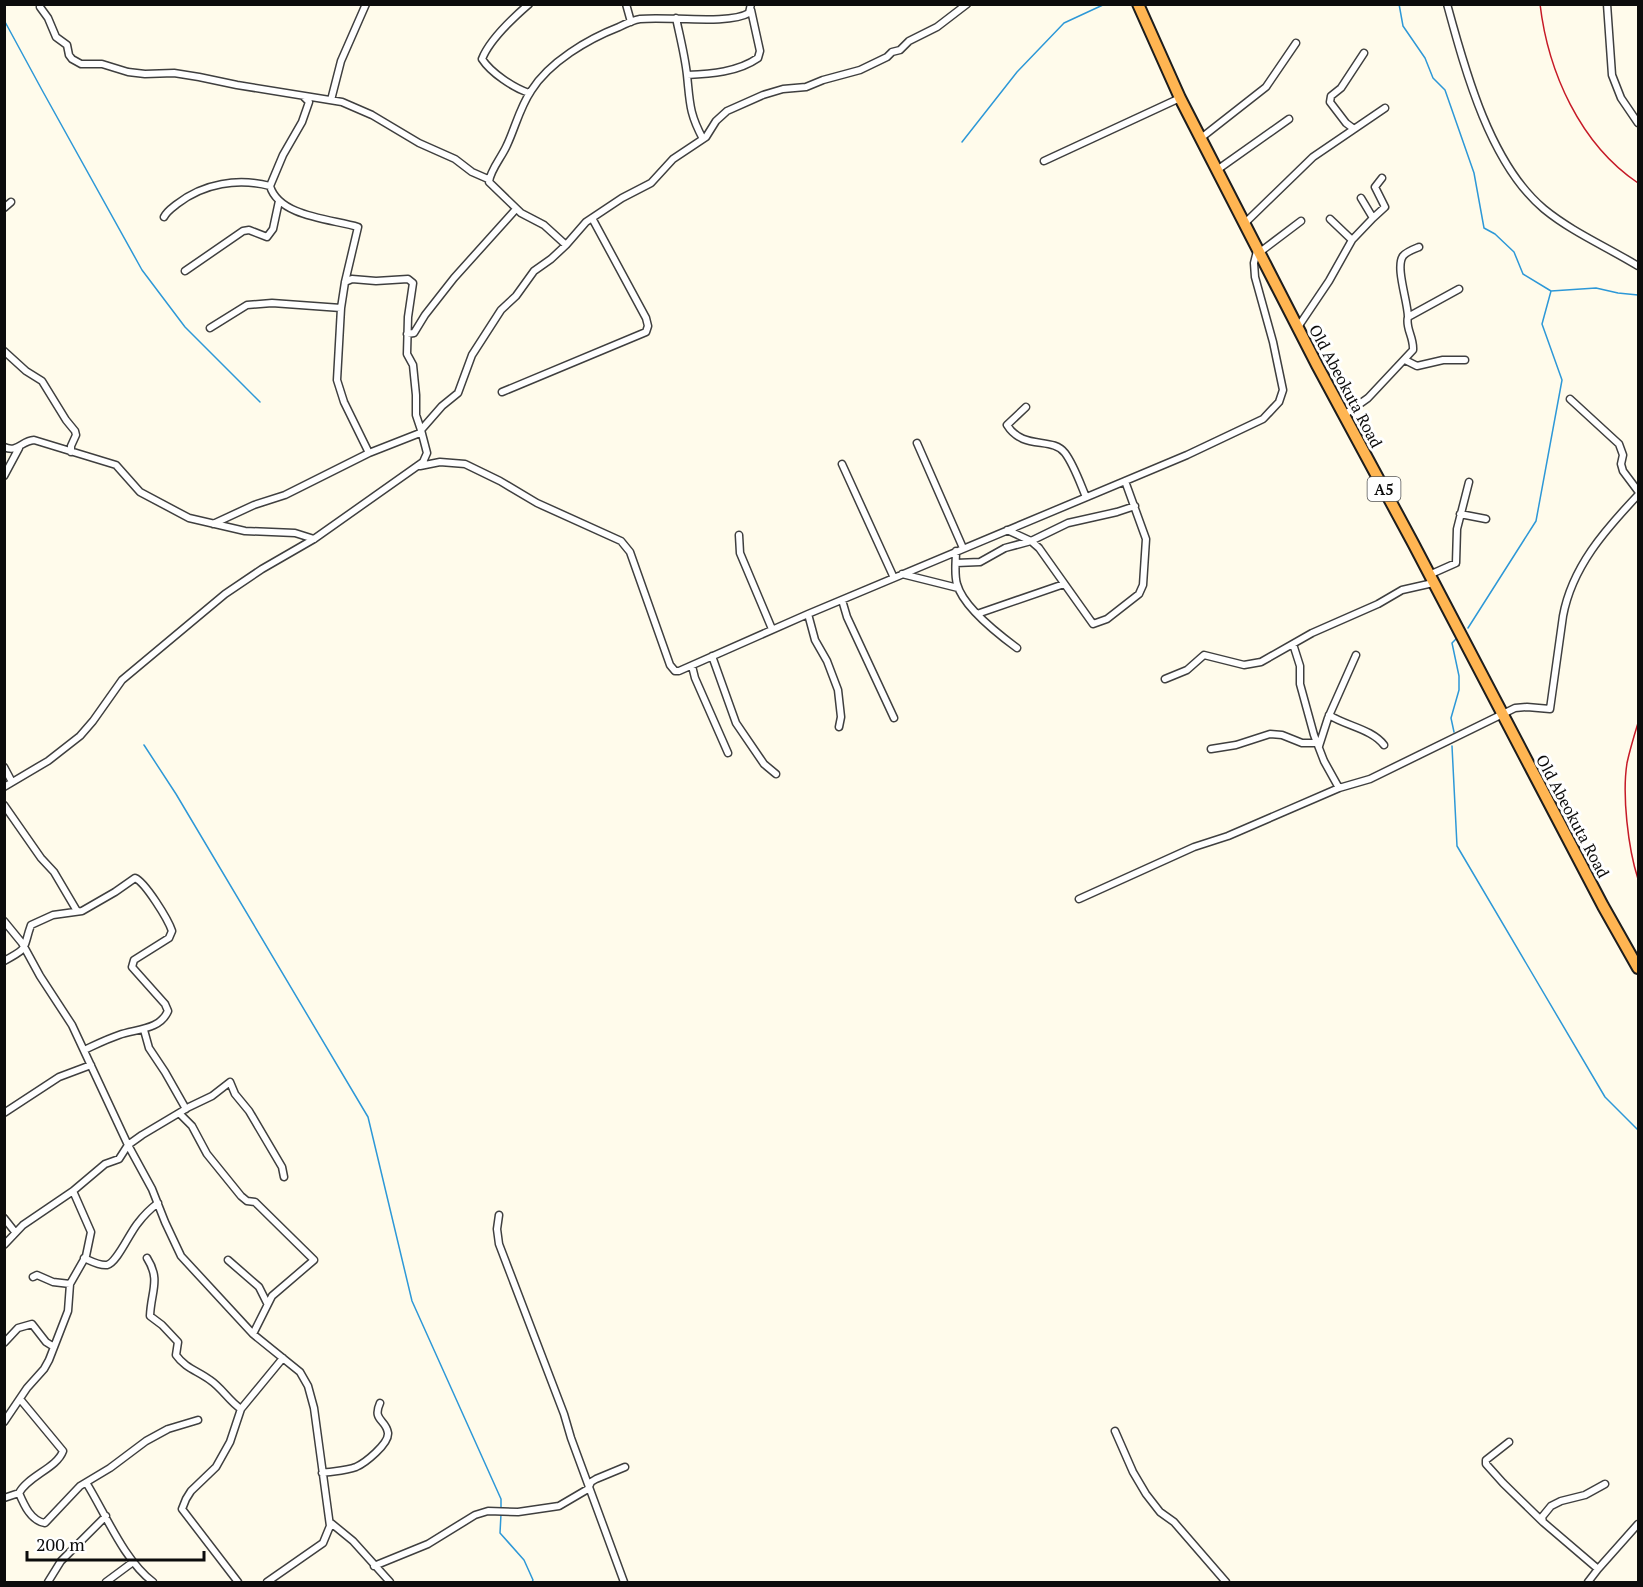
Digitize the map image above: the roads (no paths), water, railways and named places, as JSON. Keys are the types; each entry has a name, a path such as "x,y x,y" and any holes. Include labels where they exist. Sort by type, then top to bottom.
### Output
{"highway":[{"name":"Old Abeokuta Road","path":"1138,4 1180,98 1298,327 1603,906 1638,968"}],"street":[{"path":"331,100 341,61 366,4"},
{"path":"529,4 497,37 482,59 491,69 522,91 529,93"},
{"path":"626,4 632,22"},
{"path":"213,524 254,505 285,495 369,453 421,431 442,406 458,393 472,355 501,310 516,297 534,271 566,245 580,227 622,198 651,183 673,159 703,140 721,116 734,107 783,89 806,87 860,70 900,50 909,41 937,27 967,4"},
{"path":"1447,4 1465,70 1480,112 1492,138 1518,181 1542,207 1560,221 1638,266"},
{"path":"1607,4 1612,75 1621,98 1638,123"},
{"path":"40,7 48,18 56,37 67,45 69,55 76,62 102,64 128,72 145,74 174,73 199,76 304,97 342,102 372,115 419,143 455,159 472,172 488,179 491,186 516,208 544,225 566,245"},
{"path":"488,179 501,157 529,93 546,74 590,38 639,19 718,19 744,16 751,7"},
{"path":"687,75 730,70 752,63 758,58 760,51 751,7"},
{"path":"676,18 687,75 691,112 703,140"},
{"path":"1201,138 1266,87 1296,43"},
{"path":"1354,129 1346,123 1330,102 1330,96 1341,88 1364,53"},
{"path":"304,97 309,102 307,109 270,186 279,201 296,211 358,227 340,308 337,380 344,402 369,453"},
{"path":"1044,161 1180,98"},
{"path":"1245,223 1313,157 1385,108"},
{"path":"1217,170 1289,119"},
{"path":"1298,327 1329,281 1352,240 1384,207 1375,187 1382,178"},
{"path":"164,217 166,212 184,198 205,187 245,181 270,186"},
{"path":"1361,198 1373,218"},
{"path":"185,270 243,231 249,230 267,237 273,229 279,201"},
{"path":"4,208 11,202"},
{"path":"407,334 414,333 454,278 516,208"},
{"path":"502,392 646,332 648,326 646,318 592,218"},
{"path":"1330,219 1352,240"},
{"path":"418,466 440,462 465,464 537,503 621,541 630,552 670,665 673,670 679,671 772,629 1246,429 1263,419 1279,402 1283,390 1255,277 1254,263 1259,250 1301,221"},
{"path":"1344,415 1368,398 1413,350 1407,323 1408,304 1400,274 1400,263 1402,257 1419,247"},
{"path":"4,787 48,761 80,736 122,680 225,594 262,569 315,539 423,462 427,453 416,415 416,382 413,365 407,354 408,317 413,283 408,279 352,279 345,282"},
{"path":"1408,317 1459,289"},
{"path":"210,328 247,305 272,303 340,308"},
{"path":"4,351 42,381 75,431 71,452"},
{"path":"1405,360 1418,366 1443,360 1465,360"},
{"path":"1079,899 1194,847 1228,836 1339,788 1370,779 1502,714 1520,707 1548,710 1552,707 1565,604 1593,547 1638,493 1623,471 1621,464 1623,455 1619,444 1570,399"},
{"path":"1026,407 1007,425 1013,435 1037,444 1054,445 1065,452 1086,497"},
{"path":"4,447 11,450 34,440 116,465 140,492 175,511 213,524 262,533 295,533 315,539"},
{"path":"917,443 960,550 956,562 958,588 977,615 1017,648"},
{"path":"4,476 19,448"},
{"path":"842,464 894,578"},
{"path":"1007,530 1031,541 1039,548 1092,623 1107,619 1139,594 1143,585 1147,547 1125,480"},
{"path":"1165,679 1187,670 1202,655 1237,664 1254,664 1268,659 1312,633 1378,604 1402,590 1431,579 1456,563 1457,529 1469,482"},
{"path":"956,562 980,561 1005,548 1031,541 1068,523 1135,506"},
{"path":"1460,514 1486,519"},
{"path":"739,535 740,553 772,629"},
{"path":"902,574 958,588"},
{"path":"977,615 1064,584"},
{"path":"842,600 847,617 894,718"},
{"path":"808,614 815,640 838,690 842,717 839,727"},
{"path":"1293,644 1300,666 1300,684 1318,744 1324,761 1339,788"},
{"path":"1318,744 1356,655"},
{"path":"712,656 736,723 764,765 776,774"},
{"path":"692,666 695,678 728,753"},
{"path":"1329,715 1378,738 1384,745"},
{"path":"1211,749 1236,745 1270,734 1282,735 1302,743 1318,744"},
{"path":"4,767 12,782"},
{"path":"4,805 41,858 54,872 77,911"},
{"path":"4,961 18,955 25,948 31,925 53,915 89,908 135,878 141,881 162,911 170,926 171,935 132,963 134,969 165,1004 168,1011 159,1021 144,1030 119,1035 84,1050"},
{"path":"4,921 25,948 45,985 72,1025 158,1203 181,1256 253,1334 300,1372 313,1400 331,1523 329,1531 322,1543 267,1582"},
{"path":"144,1030 149,1048 165,1072 207,1154 241,1196 247,1201 255,1202 314,1260 267,1303 265,1314 253,1334"},
{"path":"4,1113 59,1077 91,1065"},
{"path":"4,1245 15,1232 73,1191 105,1164 119,1159 128,1145 154,1127 212,1096 230,1082 235,1094 249,1111 282,1167 284,1177"},
{"path":"5,1419 44,1369 68,1311 70,1284 84,1258 91,1232 73,1191"},
{"path":"84,1258 104,1265 112,1262 136,1225 158,1203"},
{"path":"499,1215 497,1229 499,1244 564,1414 624,1582"},
{"path":"4,1218 15,1232"},
{"path":"147,1258 156,1277 150,1316 162,1324 178,1342 176,1355 183,1365 212,1380 232,1403 242,1408"},
{"path":"228,1260 259,1287 267,1303"},
{"path":"33,1277 37,1275 53,1282 70,1284"},
{"path":"4,1343 18,1328 32,1324 46,1342 54,1347"},
{"path":"238,1582 182,1509 191,1491 216,1467 230,1442 242,1408 283,1358"},
{"path":"4,1498 19,1493 22,1487 34,1477 60,1459 63,1451 20,1399"},
{"path":"322,1473 357,1466 383,1445 387,1440 388,1431 378,1417 377,1409 380,1403"},
{"path":"19,1493 27,1509 38,1521 45,1523 80,1486 87,1484 146,1441 168,1430 198,1420"},
{"path":"1115,1431 1133,1472 1146,1494 1160,1512 1174,1522 1226,1582"},
{"path":"1509,1442 1486,1460 1486,1464 1503,1484 1543,1522 1598,1569"},
{"path":"374,1566 428,1544 475,1515 488,1511 518,1512 559,1506 588,1490 596,1479 625,1467"},
{"path":"87,1484 133,1562 153,1582"},
{"path":"1543,1522 1542,1517 1551,1506 1569,1497 1585,1495 1605,1484"},
{"path":"48,1582 58,1565 106,1516"},
{"path":"331,1523 353,1541 390,1582"},
{"path":"1588,1582 1638,1524"},
{"path":"106,1582 133,1562"}],"waterway":[{"path":"962,142 1017,72 1064,23 1105,4"},
{"path":"1399,4 1403,26 1425,58 1433,78 1445,90 1474,173 1484,228 1495,234 1514,252 1523,274 1551,291 1542,324 1562,380 1536,521 1468,628"},
{"path":"4,20 142,270 185,327 260,402"},
{"path":"1551,291 1596,288 1638,295"},
{"path":"1454,732 1451,718 1459,690 1459,676 1452,643 1456,639"},
{"path":"144,745 176,794 368,1117 412,1301 501,1499 501,1509"},
{"path":"1452,746 1457,846 1605,1097 1638,1130"},
{"path":"501,1514 500,1533 524,1560 532,1582"}],"railway":[{"path":"1540,4 1551,55 1570,104 1599,148 1617,167 1638,183"},
{"path":"1638,723 1627,763 1625,790 1629,837 1638,879"}]}
